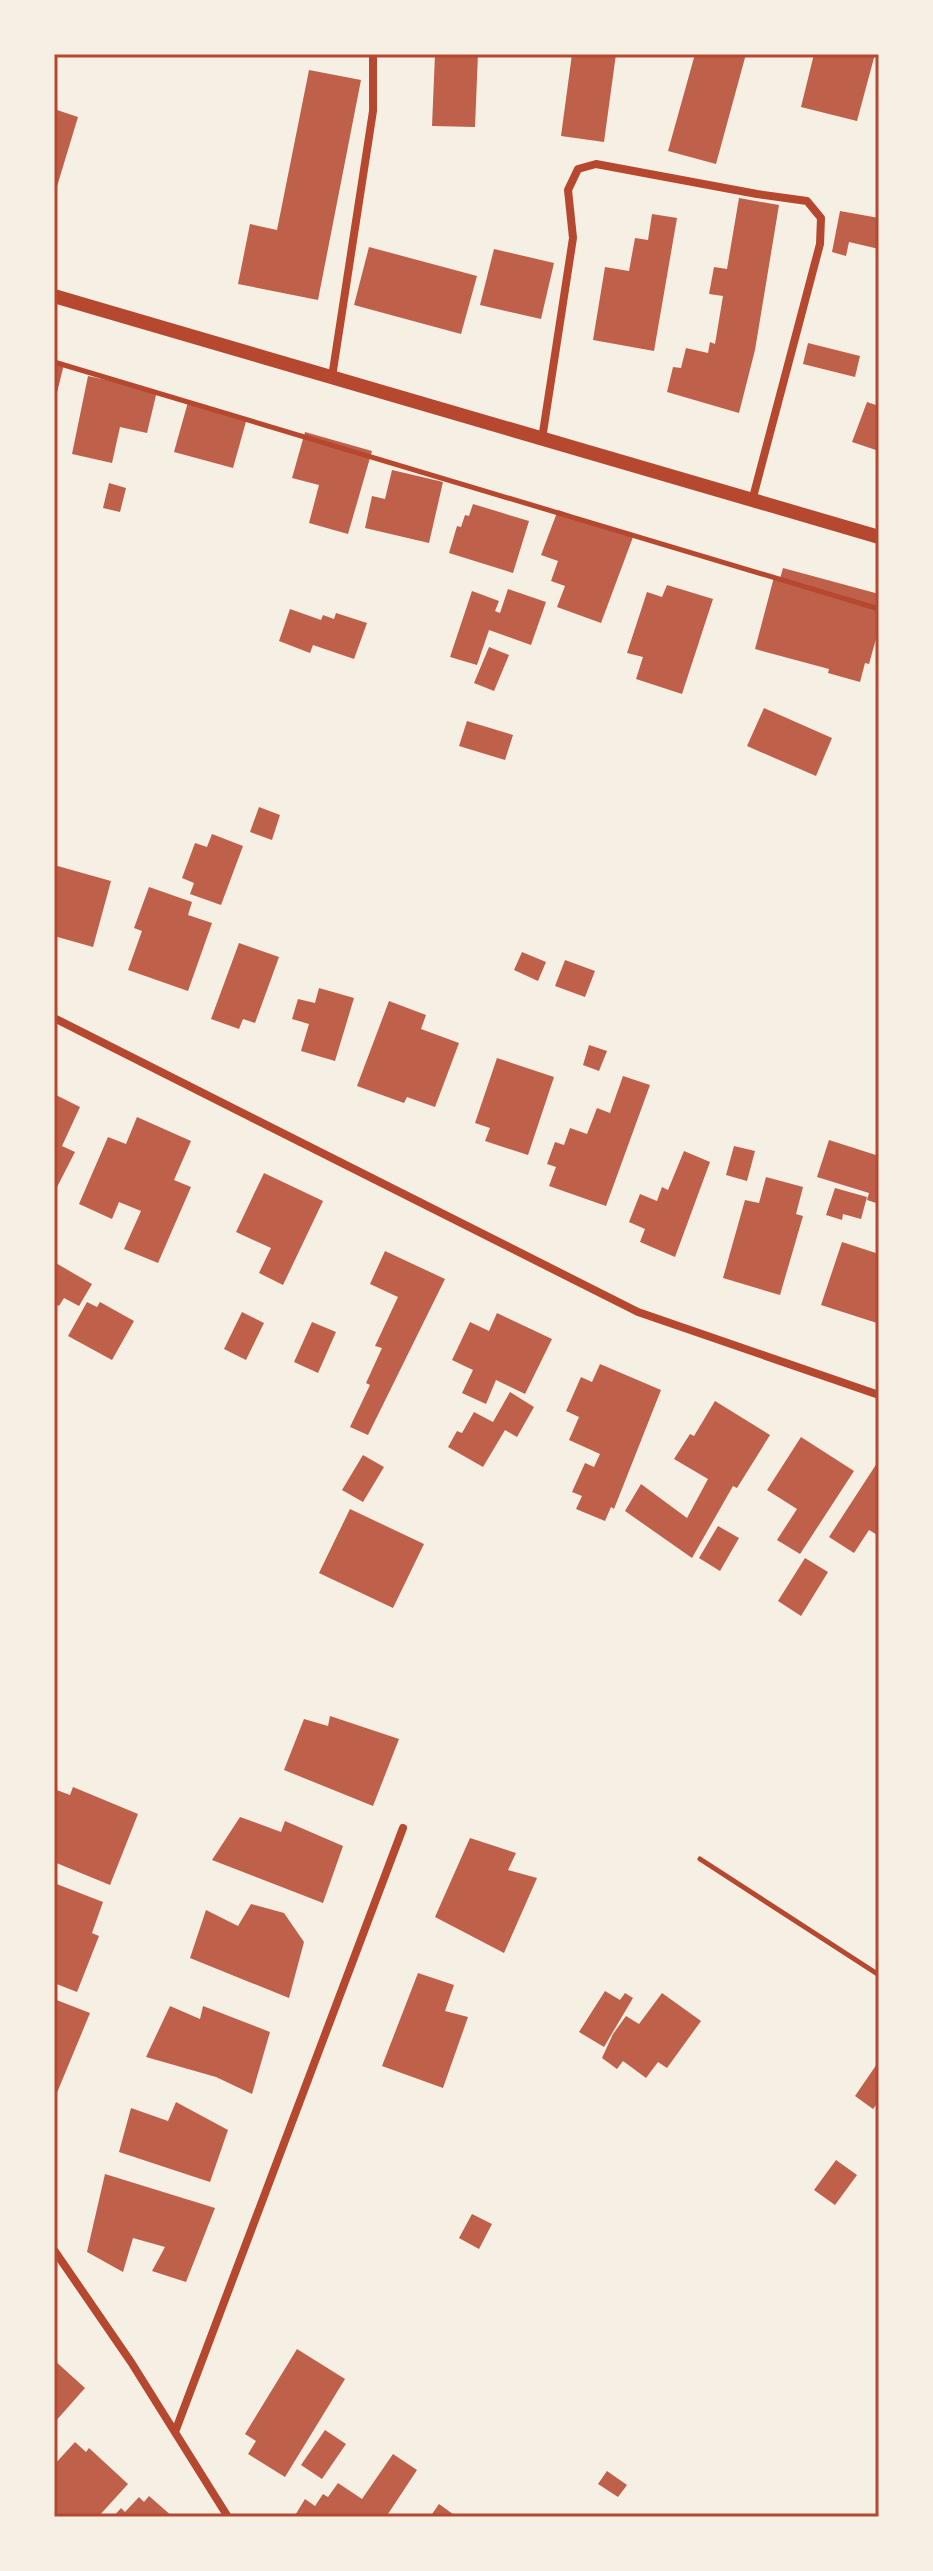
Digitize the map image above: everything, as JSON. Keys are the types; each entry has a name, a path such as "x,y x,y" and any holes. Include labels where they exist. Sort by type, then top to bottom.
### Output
{"street":[{"path":"332,377 373,111 373,54"},
{"path":"542,439 573,238 568,190 578,169 596,164 807,201 821,218 820,244 752,501"},
{"path":"54,296 879,537"},
{"path":"54,1018 638,1312 879,1395"},
{"path":"175,2432 403,1828"},
{"path":"54,2250 131,2362 228,2517"}],"path":[{"path":"54,362 879,609"},
{"path":"700,1859 879,1975"}],"building":[{"path":"435,54 478,54 475,127 432,126"},
{"path":"572,54 616,54 604,142 561,136"},
{"path":"695,54 746,54 716,164 668,151"},
{"path":"814,54 875,54 857,121 801,107"},
{"path":"309,70 361,80 318,300 238,284 250,224 277,230"},
{"path":"54,109 78,117 55,193 54,193"},
{"path":"739,198 779,205 755,350 739,413 667,392 673,367 681,368 686,348 708,353 710,342 715,344 723,296 709,294 714,267 727,269"},
{"path":"840,211 879,218 879,249 849,242 846,256 832,252"},
{"path":"652,214 677,218 654,351 593,340 605,267 629,271 635,238 648,240"},
{"path":"369,247 477,276 461,334 354,305"},
{"path":"494,249 554,263 541,319 480,305"},
{"path":"808,343 860,356 855,377 803,364"},
{"path":"54,361 64,364 55,401 54,401"},
{"path":"88,376 157,391 147,433 120,427 112,463 72,454"},
{"path":"188,402 247,418 233,468 174,452"},
{"path":"867,402 879,406 879,451 852,442"},
{"path":"305,432 372,451 348,534 309,523 319,485 292,478"},
{"path":"392,470 443,482 429,543 365,528 372,496 385,499"},
{"path":"109,483 126,488 120,512 103,508"},
{"path":"473,504 529,521 513,573 449,553 457,526 461,527 465,515 469,516"},
{"path":"558,510 633,537 601,623 557,607 565,586 551,581 558,561 541,555"},
{"path":"783,568 879,594 879,628 869,664 865,663 860,682 828,673 829,669 755,649 774,577 780,579"},
{"path":"667,585 713,599 682,694 636,679 643,657 627,653 647,592 662,597"},
{"path":"508,589 546,602 531,645 489,630 477,665 450,657 472,591 499,601 495,611 500,613"},
{"path":"290,609 321,620 323,615 334,619 336,613 367,623 354,659 313,645 310,653 279,641"},
{"path":"489,647 509,655 494,691 474,683"},
{"path":"764,708 832,738 816,776 747,746"},
{"path":"467,721 513,735 505,760 459,746"},
{"path":"259,807 280,815 272,840 250,832"},
{"path":"212,834 243,846 221,905 190,894 194,883 182,878 195,843 207,847"},
{"path":"54,865 111,881 93,947 54,936"},
{"path":"149,887 192,902 188,915 212,923 188,991 128,970 142,931 134,928"},
{"path":"239,943 279,957 255,1023 243,1019 239,1029 211,1019"},
{"path":"522,952 546,962 538,981 514,970"},
{"path":"565,960 595,971 585,997 555,986"},
{"path":"319,988 354,998 335,1061 301,1051 309,1024 292,1019 298,999 315,1003"},
{"path":"389,1001 426,1015 421,1029 459,1043 435,1107 407,1097 404,1103 357,1086"},
{"path":"589,1045 607,1051 599,1071 583,1065"},
{"path":"497,1058 554,1077 528,1155 485,1141 490,1128 475,1123"},
{"path":"623,1076 650,1085 606,1206 549,1186 556,1167 547,1164 555,1142 564,1145 570,1128 587,1134 597,1108 610,1113"},
{"path":"54,1094 80,1107 62,1146 75,1152 56,1189 54,1188"},
{"path":"137,1117 191,1141 174,1180 191,1187 158,1263 124,1249 141,1211 119,1202 112,1219 79,1204 108,1137 126,1144"},
{"path":"829,1140 879,1156 879,1204 867,1200 869,1193 817,1177"},
{"path":"734,1146 755,1151 747,1181 726,1175"},
{"path":"684,1151 710,1162 675,1257 640,1242 645,1229 629,1222 640,1194 657,1201 662,1187 668,1190"},
{"path":"264,1173 323,1201 283,1285 259,1273 271,1248 236,1232"},
{"path":"766,1177 803,1187 796,1214 803,1216 780,1295 723,1278 745,1200 759,1203"},
{"path":"835,1188 867,1197 861,1219 843,1214 842,1220 826,1215"},
{"path":"842,1242 879,1254 877,1323 821,1305"},
{"path":"385,1251 445,1279 368,1435 350,1427 370,1385 366,1383 382,1348 375,1346 398,1297 370,1284"},
{"path":"54,1262 92,1284 79,1306 64,1298 59,1306 54,1303"},
{"path":"87,1302 97,1307 100,1302 134,1321 112,1360 68,1336"},
{"path":"242,1312 264,1323 246,1360 224,1349"},
{"path":"497,1313 552,1339 525,1394 496,1380 486,1404 462,1393 473,1370 452,1360 470,1322 489,1331"},
{"path":"312,1322 336,1332 318,1373 294,1362"},
{"path":"600,1364 661,1390 614,1509 611,1507 605,1521 576,1509 582,1496 572,1492 585,1463 594,1467 600,1454 569,1440 579,1417 566,1411 581,1377 592,1382"},
{"path":"510,1392 534,1407 517,1437 505,1430 483,1467 448,1447 457,1431 462,1433 474,1412 493,1422"},
{"path":"715,1401 770,1435 737,1488 733,1486 692,1558 625,1511 641,1484 687,1518 708,1479 674,1459 690,1434 694,1436"},
{"path":"801,1437 854,1471 800,1554 777,1540 797,1509 767,1490"},
{"path":"363,1455 384,1467 363,1502 342,1490"},
{"path":"879,1460 879,1536 869,1530 854,1553 829,1537"},
{"path":"350,1509 424,1544 393,1608 319,1573"},
{"path":"718,1526 739,1538 720,1571 699,1558"},
{"path":"805,1558 828,1572 801,1616 778,1601"},
{"path":"330,1716 399,1739 373,1806 284,1770 304,1719 328,1726"},
{"path":"73,1787 138,1814 110,1885 54,1862 54,1789 70,1795"},
{"path":"240,1817 281,1832 285,1821 343,1846 323,1903 212,1860"},
{"path":"470,1838 516,1853 508,1870 537,1878 504,1953 435,1917"},
{"path":"54,1883 103,1902 92,1933 99,1936 77,1992 54,1983"},
{"path":"251,1904 284,1913 304,1942 289,1998 190,1958 206,1910 238,1926"},
{"path":"418,1973 454,1985 445,2011 468,2017 443,2088 382,2066"},
{"path":"605,1991 620,2000 625,1993 633,1998 604,2047 579,2032"},
{"path":"662,1993 701,2021 667,2068 658,2062 646,2078 623,2061 617,2069 602,2058 626,2016 639,2024"},
{"path":"54,1999 90,2013 54,2100"},
{"path":"170,2006 200,2019 203,2006 270,2032 252,2094 216,2077 146,2057"},
{"path":"879,2061 879,2101 873,2109 855,2096"},
{"path":"176,2102 228,2130 210,2182 119,2152 131,2108 168,2121"},
{"path":"836,2160 857,2175 835,2205 814,2190"},
{"path":"105,2174 215,2208 186,2282 152,2271 165,2247 133,2238 123,2272 87,2252"},
{"path":"472,2214 492,2224 479,2249 459,2238"},
{"path":"297,2349 345,2379 285,2477 248,2454 256,2441 245,2434"},
{"path":"54,2360 85,2388 54,2423"},
{"path":"325,2430 346,2444 322,2479 301,2465"},
{"path":"75,2442 86,2452 89,2448 128,2484 98,2517 54,2517 54,2465"},
{"path":"393,2454 417,2470 386,2517 294,2517 305,2499 315,2506 323,2494 328,2497 338,2483 362,2499"},
{"path":"607,2471 627,2485 618,2497 598,2484"},
{"path":"149,2496 173,2517 113,2517 121,2508 125,2512 139,2497 144,2502"},
{"path":"439,2504 457,2517 430,2517"}]}
